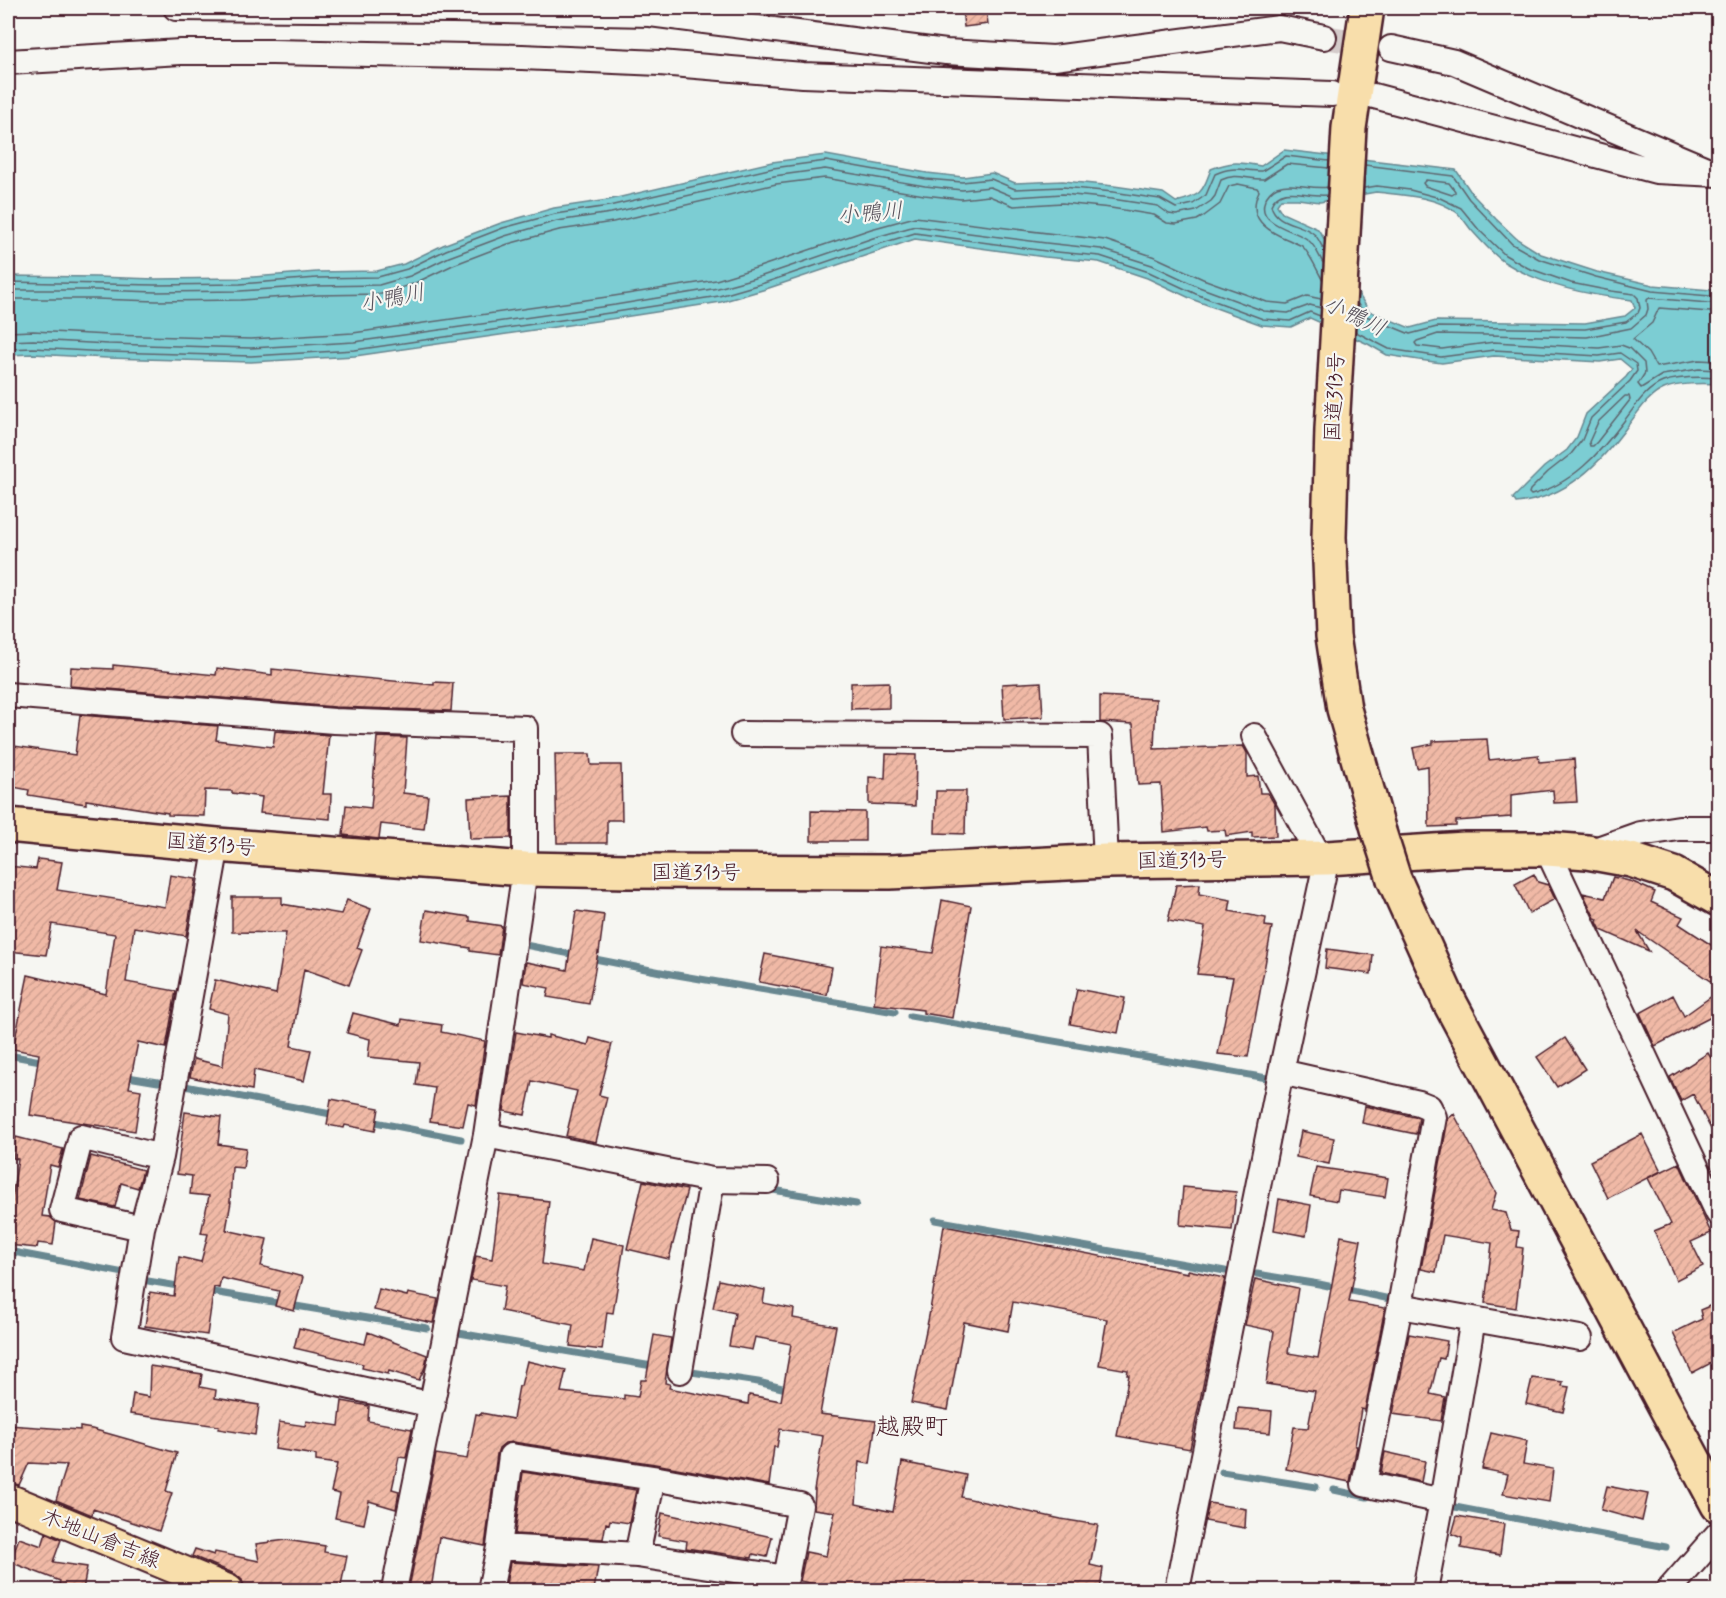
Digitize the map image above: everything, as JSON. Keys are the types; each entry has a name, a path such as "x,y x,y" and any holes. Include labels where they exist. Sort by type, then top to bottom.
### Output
{"highway":[{"name":"国道313号","path":"1367,8 1349,128 1332,429 1329,537 1333,636 1344,709 1394,879 1449,1001 1719,1505"},
{"name":"国道313号","path":"8,825 217,845 525,869 627,871 890,872 1106,861 1324,858 1465,849 1547,849 1587,852 1631,860 1674,874 1719,899"}],"main road":[{"name":"木地山倉吉線","path":"8,1499 228,1590"}],"street":[{"path":"176,8 650,11 946,52 1054,58 1279,28 1324,37"},
{"path":"1391,48 1454,62 1719,174"},
{"path":"8,62 182,52 522,57 660,63 803,75 1332,94"},
{"path":"1374,96 1656,171 1719,174"},
{"path":"8,695 334,721 525,728 525,869 486,1135 394,1590"},
{"path":"743,734 1100,736 1106,861"},
{"path":"1177,1590 1324,858 1254,736"},
{"path":"1587,852 1640,834 1679,828 1719,828"},
{"path":"217,845 161,1157 142,1228 124,1337 433,1405"},
{"path":"1547,849 1719,1213"},
{"path":"1281,1072 1419,1103 1429,1107 1434,1117 1400,1306 1364,1484 1442,1501"},
{"path":"486,1135 712,1180 767,1181"},
{"path":"142,1228 62,1210 81,1137 161,1157"},
{"path":"680,1371 712,1180"},
{"path":"1400,1306 1580,1338"},
{"path":"1425,1590 1473,1319"},
{"path":"490,1590 499,1547 511,1456 652,1478 800,1505 786,1578 636,1555 499,1547"},
{"path":"636,1555 652,1478"},
{"path":"1669,1590 1719,1534"}],"water":[{"name":"小鴨川","path":"1284,150 1456,170 1473,195 1496,219 1517,239 1541,254 1597,272 1653,285 1718,289 1718,384 1683,385 1669,387 1658,392 1644,404 1606,453 1581,477 1551,494 1516,503 1513,498 1544,467 1567,450 1577,437 1586,414 1632,369 1620,359 1600,362 1494,356 1442,363 1387,355 1310,318 1291,327 1262,325 1194,300 1147,278 1099,262 915,239 721,302 355,356 251,362 8,355 8,276 240,278 317,272 377,271 404,264 443,245 501,223 554,208 608,200 772,162 826,155 963,177 992,173 1015,183 1063,181 1114,186 1163,193 1176,202 1191,198 1200,192 1211,169 1236,163 1261,166","holes":["1376,192 1418,197 1447,207 1459,214 1481,241 1504,262 1534,277 1566,288 1632,300 1635,308 1625,316 1585,323 1436,321 1410,328 1369,311 1318,229 1282,213 1277,205 1281,199 1320,202"]}],"building":[{"path":"962,8 986,8 988,24 964,27"},
{"path":"113,665 216,675 217,668 272,675 272,669 434,685 434,682 453,683 451,711 335,707 70,686 71,667 113,669"},
{"path":"889,682 889,708 851,709 851,683"},
{"path":"1041,682 1043,717 1004,719 1002,684"},
{"path":"1100,696 1156,699 1154,749 1243,746 1247,753 1247,777 1258,776 1260,793 1268,793 1275,805 1276,836 1252,837 1252,832 1226,836 1225,830 1207,831 1206,827 1164,832 1161,784 1138,785 1133,724 1100,722"},
{"path":"80,715 218,726 216,740 273,747 275,731 329,735 323,794 331,794 330,819 260,813 262,797 232,793 232,791 205,790 204,816 168,815 168,813 86,800 86,804 28,795 29,790 8,786 8,745 75,755"},
{"path":"377,737 407,738 403,793 428,796 424,829 381,824 379,839 343,835 346,805 371,808"},
{"path":"1487,739 1489,760 1538,755 1539,762 1574,759 1577,802 1554,803 1553,790 1511,795 1511,817 1456,821 1456,826 1429,827 1428,766 1417,768 1413,748 1433,744 1433,741"},
{"path":"555,754 590,754 591,765 621,765 622,820 607,820 607,843 557,843"},
{"path":"886,754 916,755 915,806 869,804 869,777 885,778"},
{"path":"936,791 966,791 965,834 935,833"},
{"path":"511,796 511,838 470,839 468,798"},
{"path":"811,811 865,812 865,841 811,841"},
{"path":"38,859 62,862 57,890 165,907 170,875 196,879 186,936 134,927 126,982 176,991 166,1048 138,1042 129,1088 141,1090 135,1131 30,1115 39,1054 13,1049 28,975 106,994 115,934 52,924 46,955 8,951 8,866 36,869"},
{"path":"1534,874 1538,882 1548,885 1555,899 1529,913 1515,884"},
{"path":"1613,877 1633,882 1655,892 1651,902 1683,917 1679,924 1719,950 1719,987 1637,931 1649,951 1601,930 1598,919 1595,918 1583,893 1605,898"},
{"path":"1200,884 1199,894 1231,900 1229,911 1266,918 1265,926 1272,927 1248,1057 1218,1054 1233,977 1197,974 1205,927 1168,921 1176,885"},
{"path":"232,897 282,897 282,904 341,914 347,900 371,909 357,948 362,950 349,985 304,969 291,1046 311,1050 304,1081 254,1070 252,1090 190,1077 194,1059 223,1066 228,1014 209,1009 215,980 276,994 286,933 232,932"},
{"path":"942,900 971,906 952,1018 923,1013 923,1010 874,1004 881,946 933,953"},
{"path":"426,910 470,917 470,921 502,926 498,955 421,940"},
{"path":"576,911 604,915 589,1004 547,997 549,988 523,983 526,962 567,970"},
{"path":"1327,949 1373,955 1371,974 1325,968"},
{"path":"765,954 832,967 827,995 759,982"},
{"path":"1077,989 1125,998 1118,1033 1070,1024"},
{"path":"1719,991 1719,1013 1655,1046 1640,1013 1673,995 1684,1016"},
{"path":"353,1013 401,1025 402,1019 442,1025 441,1032 485,1041 476,1105 468,1103 463,1126 430,1121 435,1088 416,1085 419,1062 368,1057 370,1039 347,1033"},
{"path":"516,1032 548,1038 548,1035 588,1045 590,1038 612,1044 599,1095 607,1097 596,1142 566,1136 577,1091 532,1081 525,1115 504,1111"},
{"path":"1565,1038 1585,1069 1557,1087 1537,1057"},
{"path":"1708,1053 1711,1058 1719,1054 1719,1145 1693,1094 1681,1101 1670,1077"},
{"path":"331,1099 379,1108 375,1131 345,1125 344,1128 327,1125"},
{"path":"1365,1106 1419,1118 1416,1134 1362,1123"},
{"path":"185,1112 221,1117 218,1144 246,1148 243,1168 232,1167 231,1202 226,1230 267,1239 261,1266 303,1277 294,1311 275,1306 279,1291 221,1278 219,1288 214,1287 207,1335 145,1326 150,1292 174,1296 179,1257 201,1262 208,1234 201,1233 209,1196 190,1194 192,1176 177,1174"},
{"path":"1454,1114 1496,1193 1491,1210 1506,1213 1511,1230 1519,1231 1517,1247 1523,1248 1516,1308 1485,1303 1492,1243 1443,1235 1436,1272 1421,1269 1448,1119"},
{"path":"1301,1131 1334,1138 1329,1164 1296,1157"},
{"path":"1642,1134 1661,1171 1608,1198 1590,1161"},
{"path":"16,1137 63,1149 58,1167 50,1165 42,1216 50,1217 56,1222 53,1245 38,1243 37,1248 8,1245 8,1204 11,1205 18,1159 13,1158"},
{"path":"91,1156 143,1170 138,1188 121,1183 115,1207 80,1200"},
{"path":"1679,1163 1711,1233 1691,1242 1703,1266 1676,1280 1654,1231 1671,1224 1648,1178"},
{"path":"1316,1167 1388,1178 1385,1197 1339,1190 1337,1201 1310,1196"},
{"path":"643,1181 687,1190 669,1259 627,1249"},
{"path":"1183,1187 1236,1192 1232,1230 1180,1225"},
{"path":"500,1195 549,1201 542,1264 584,1271 591,1238 624,1245 613,1313 607,1312 602,1350 570,1346 573,1325 501,1311 505,1286 471,1280 476,1256 492,1259"},
{"path":"1279,1199 1311,1205 1306,1236 1274,1230"},
{"path":"944,1226 1188,1273 1188,1270 1225,1278 1190,1449 1117,1436 1129,1375 1127,1375 1128,1370 1099,1365 1107,1319 1013,1302 1008,1331 964,1322 948,1410 911,1403"},
{"path":"1341,1236 1361,1240 1349,1302 1385,1308 1365,1410 1361,1409 1350,1482 1286,1469 1294,1427 1308,1428 1315,1391 1266,1384 1274,1331 1245,1325 1255,1279 1298,1288 1288,1353 1318,1358"},
{"path":"719,1280 765,1290 763,1303 794,1309 793,1318 836,1326 820,1414 876,1421 870,1464 859,1462 856,1504 893,1512 902,1462 966,1475 961,1497 1098,1525 1090,1565 1103,1568 1100,1590 984,1590 966,1587 966,1590 817,1590 818,1585 800,1581 806,1552 826,1556 835,1512 814,1509 814,1490 823,1436 780,1429 777,1447 774,1447 769,1485 655,1464 513,1442 505,1443 499,1448 497,1454 485,1546 439,1537 431,1590 409,1588 436,1454 467,1459 476,1414 513,1419 519,1386 521,1386 527,1361 566,1370 561,1392 624,1399 624,1395 638,1397 641,1380 646,1380 654,1335 671,1338 665,1383 670,1384 669,1388 748,1404 749,1395 781,1401 791,1344 755,1337 752,1350 729,1346 735,1313 713,1308"},
{"path":"379,1289 407,1296 408,1293 438,1299 433,1323 374,1310"},
{"path":"1719,1302 1719,1358 1711,1358 1713,1362 1692,1373 1673,1333 1702,1319 1700,1310"},
{"path":"299,1328 365,1344 368,1332 427,1355 425,1367 419,1380 389,1371 388,1374 362,1368 363,1364 294,1348"},
{"path":"1409,1334 1447,1341 1444,1359 1439,1358 1430,1394 1445,1397 1441,1421 1393,1414"},
{"path":"150,1366 202,1374 200,1387 216,1390 215,1398 259,1405 255,1435 218,1429 219,1426 130,1414 133,1394 149,1397"},
{"path":"1532,1378 1563,1382 1562,1386 1569,1387 1563,1412 1526,1404"},
{"path":"342,1401 369,1406 368,1421 412,1429 406,1458 399,1457 392,1489 399,1491 396,1509 369,1501 364,1524 335,1518 340,1494 331,1492 337,1464 316,1461 316,1455 275,1449 279,1422 305,1426 306,1421 339,1426"},
{"path":"1238,1408 1272,1411 1270,1433 1236,1430"},
{"path":"8,1425 80,1430 80,1427 177,1453 166,1491 172,1493 159,1531 93,1509 92,1515 56,1500 67,1465 29,1463 19,1485 8,1482"},
{"path":"1491,1433 1527,1441 1523,1464 1553,1469 1549,1502 1503,1494 1508,1474 1482,1469"},
{"path":"1385,1452 1425,1461 1421,1482 1381,1473"},
{"path":"523,1472 636,1490 629,1523 610,1520 609,1524 606,1523 603,1539 515,1534"},
{"path":"1607,1486 1648,1494 1642,1521 1601,1510"},
{"path":"1209,1503 1246,1509 1245,1528 1205,1521"},
{"path":"662,1513 772,1537 767,1557 753,1554 752,1558 686,1548 687,1541 658,1536"},
{"path":"1457,1516 1504,1524 1500,1555 1461,1548 1462,1538 1452,1534"},
{"path":"46,1533 61,1540 53,1562 87,1567 83,1590 58,1590 60,1581 10,1562 19,1538 42,1546"},
{"path":"286,1540 325,1546 324,1552 347,1556 340,1590 245,1590 242,1580 235,1574 192,1556 195,1549 214,1555 215,1552 259,1561 256,1544"},
{"path":"510,1562 598,1567 594,1590 505,1590"}],"waterway":[{"path":"520,944 576,955"},
{"path":"590,958 895,1012"},
{"path":"910,1016 1267,1078"},
{"path":"8,1055 46,1062"},
{"path":"122,1076 158,1082"},
{"path":"185,1086 336,1115"},
{"path":"370,1121 461,1139"},
{"path":"767,1189 856,1204"},
{"path":"935,1220 1225,1271"},
{"path":"8,1251 124,1273"},
{"path":"1257,1274 1390,1299"},
{"path":"148,1281 184,1287"},
{"path":"207,1291 427,1328"},
{"path":"453,1332 658,1367"},
{"path":"685,1371 758,1382 790,1390"},
{"path":"1222,1472 1316,1487"},
{"path":"1334,1490 1367,1497"},
{"path":"1455,1507 1666,1547"}],"tunnel":[{"path":"1324,37 1378,46"}],"district":[{"name":"越殿町","path":"912,1426"}]}
